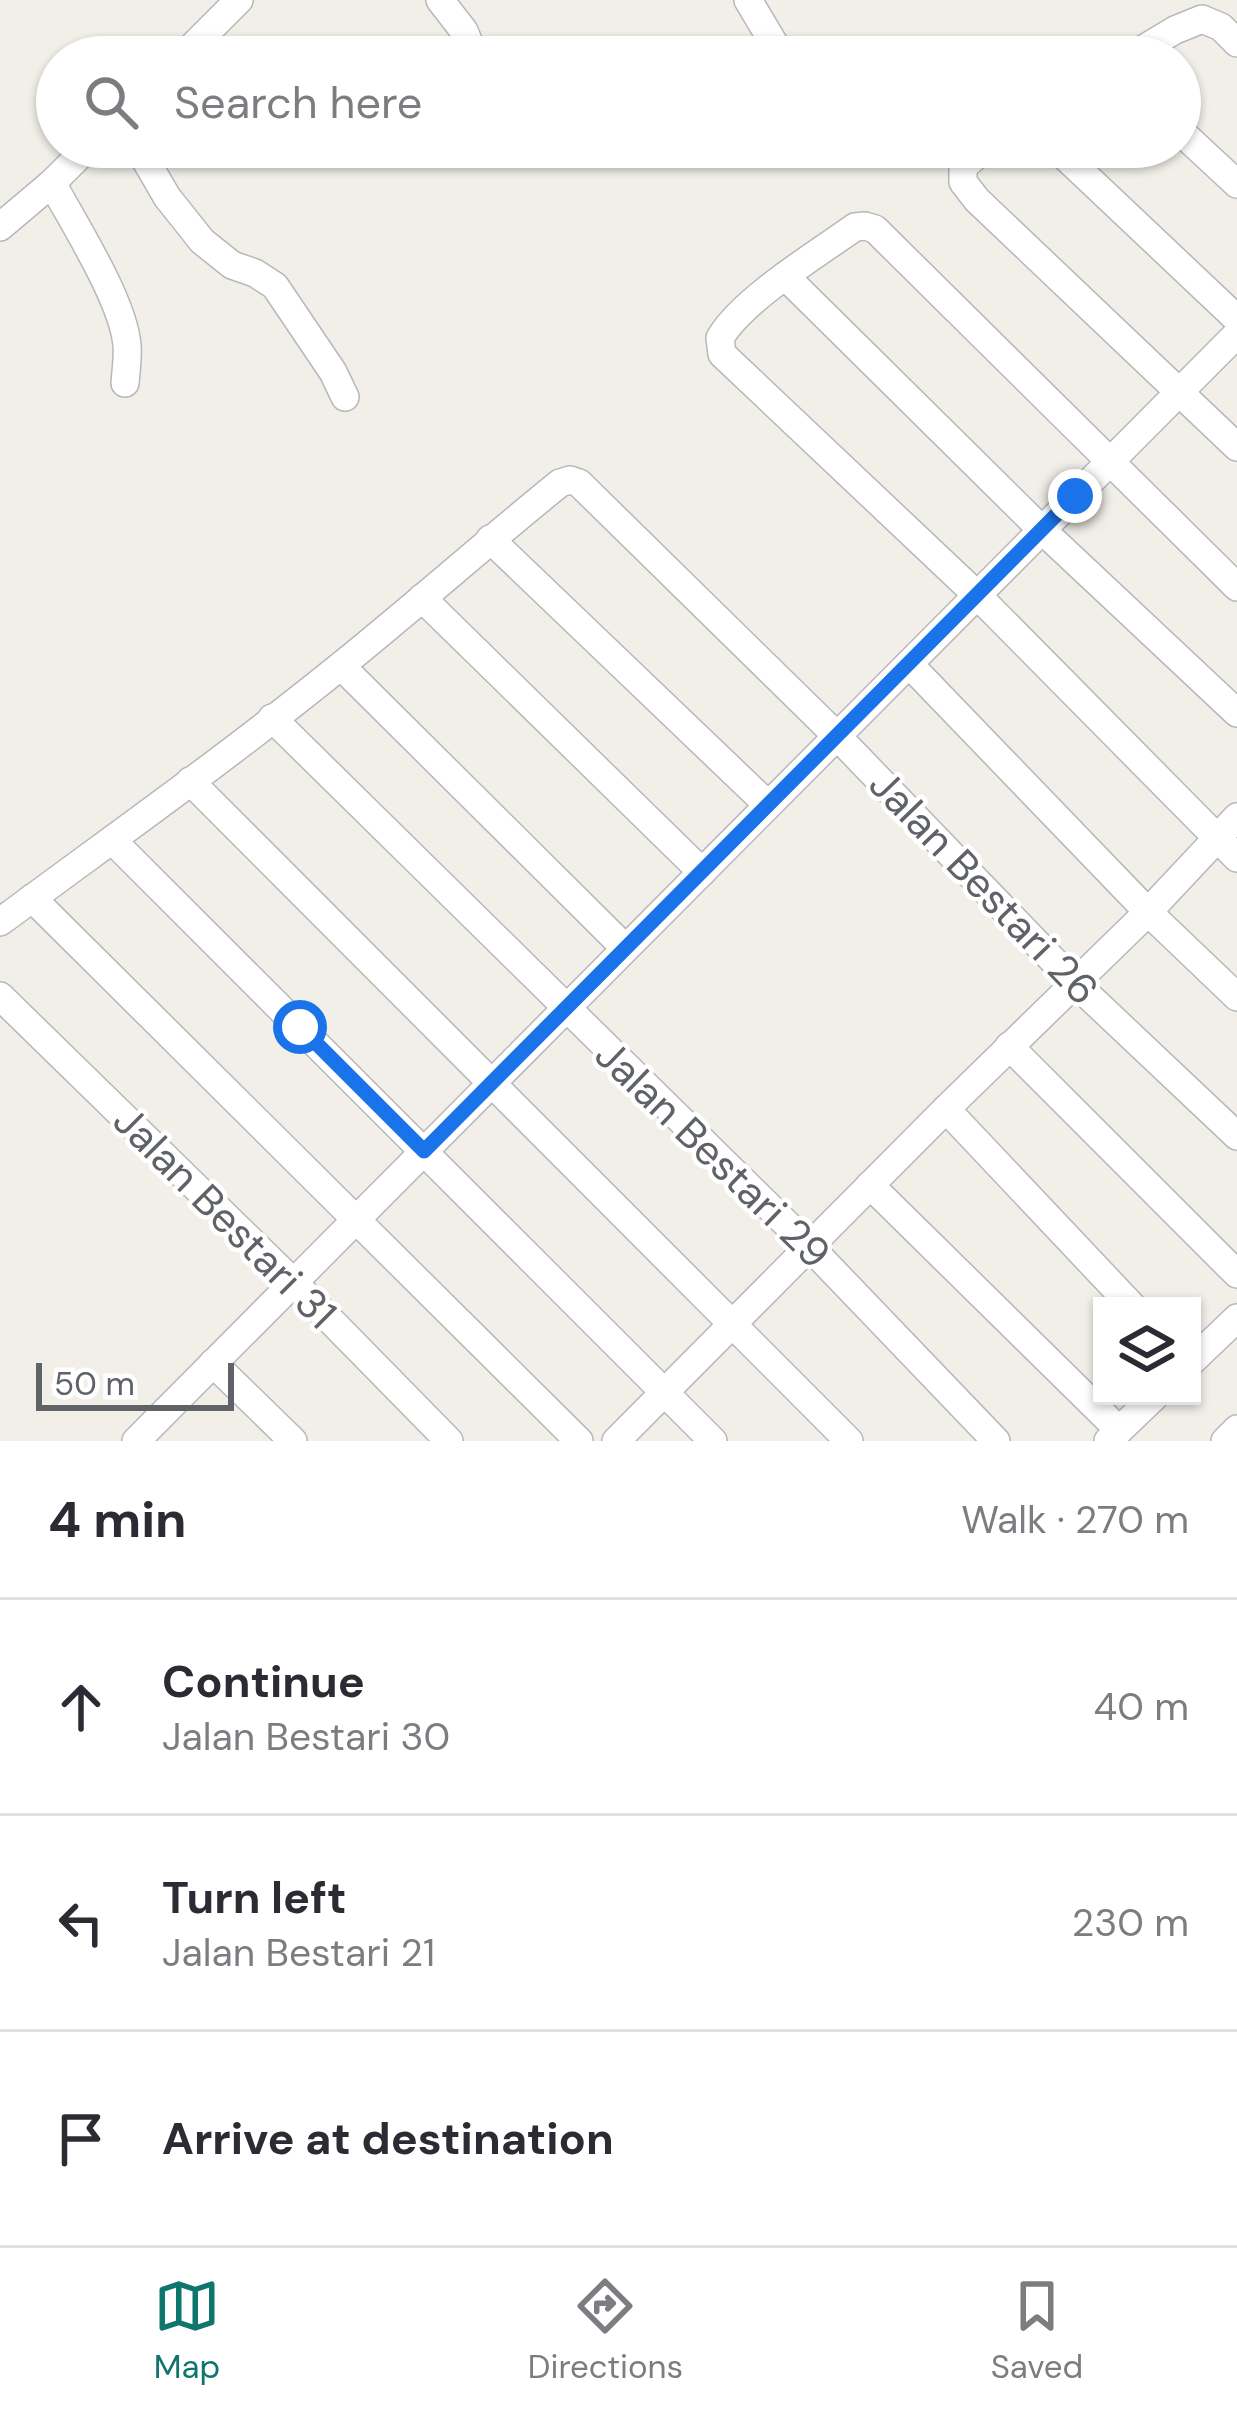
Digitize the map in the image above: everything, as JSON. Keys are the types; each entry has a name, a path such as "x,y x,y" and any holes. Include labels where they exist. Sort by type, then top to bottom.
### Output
{"street":[{"path":"203,36 239,0"},
{"path":"440,0 466,36"},
{"path":"748,0 769,36"},
{"path":"1164,36 1202,20 1220,27 1237,43"},
{"path":"1201,151 1237,184"},
{"path":"0,227 67,168"},
{"path":"150,168 202,241 232,265 275,286 345,397"},
{"path":"964,168 964,182 977,200 1237,447"},
{"path":"1077,168 1237,319"},
{"path":"52,183 121,317 127,345 125,382"},
{"path":"1227,848 977,596 722,354 720,338 727,326 785,276 855,227 875,229 1237,587"},
{"path":"785,276 1042,530 1237,713"},
{"path":"153,1435 214,1364 1237,334"},
{"name":"Jalan Bestari 26","path":"490,539 560,483 579,483 837,736 1075,983 1237,1136"},
{"path":"0,922 341,666 490,539 768,805"},
{"path":"422,598 701,872"},
{"path":"909,664 1148,912 1237,997"},
{"path":"341,666 626,947"},
{"name":"Jalan Bestari 29","path":"272,718 808,1246 996,1441"},
{"path":"190,781 849,1441"},
{"path":"616,1441 1148,912 1227,848 1237,818"},
{"path":"112,841 713,1441"},
{"path":"32,898 579,1441"},
{"name":"Jalan Bestari 31","path":"0,996 449,1441"},
{"path":"1010,1046 1237,1274"},
{"path":"946,1109 1124,1297"},
{"path":"870,1185 1114,1436 1146,1405"},
{"path":"1201,1352 1237,1318"},
{"path":"214,1364 293,1441"},
{"path":"1225,1441 1237,1429"}],"route":[{"path":"300,1027 424,1151 1075,496"}]}
